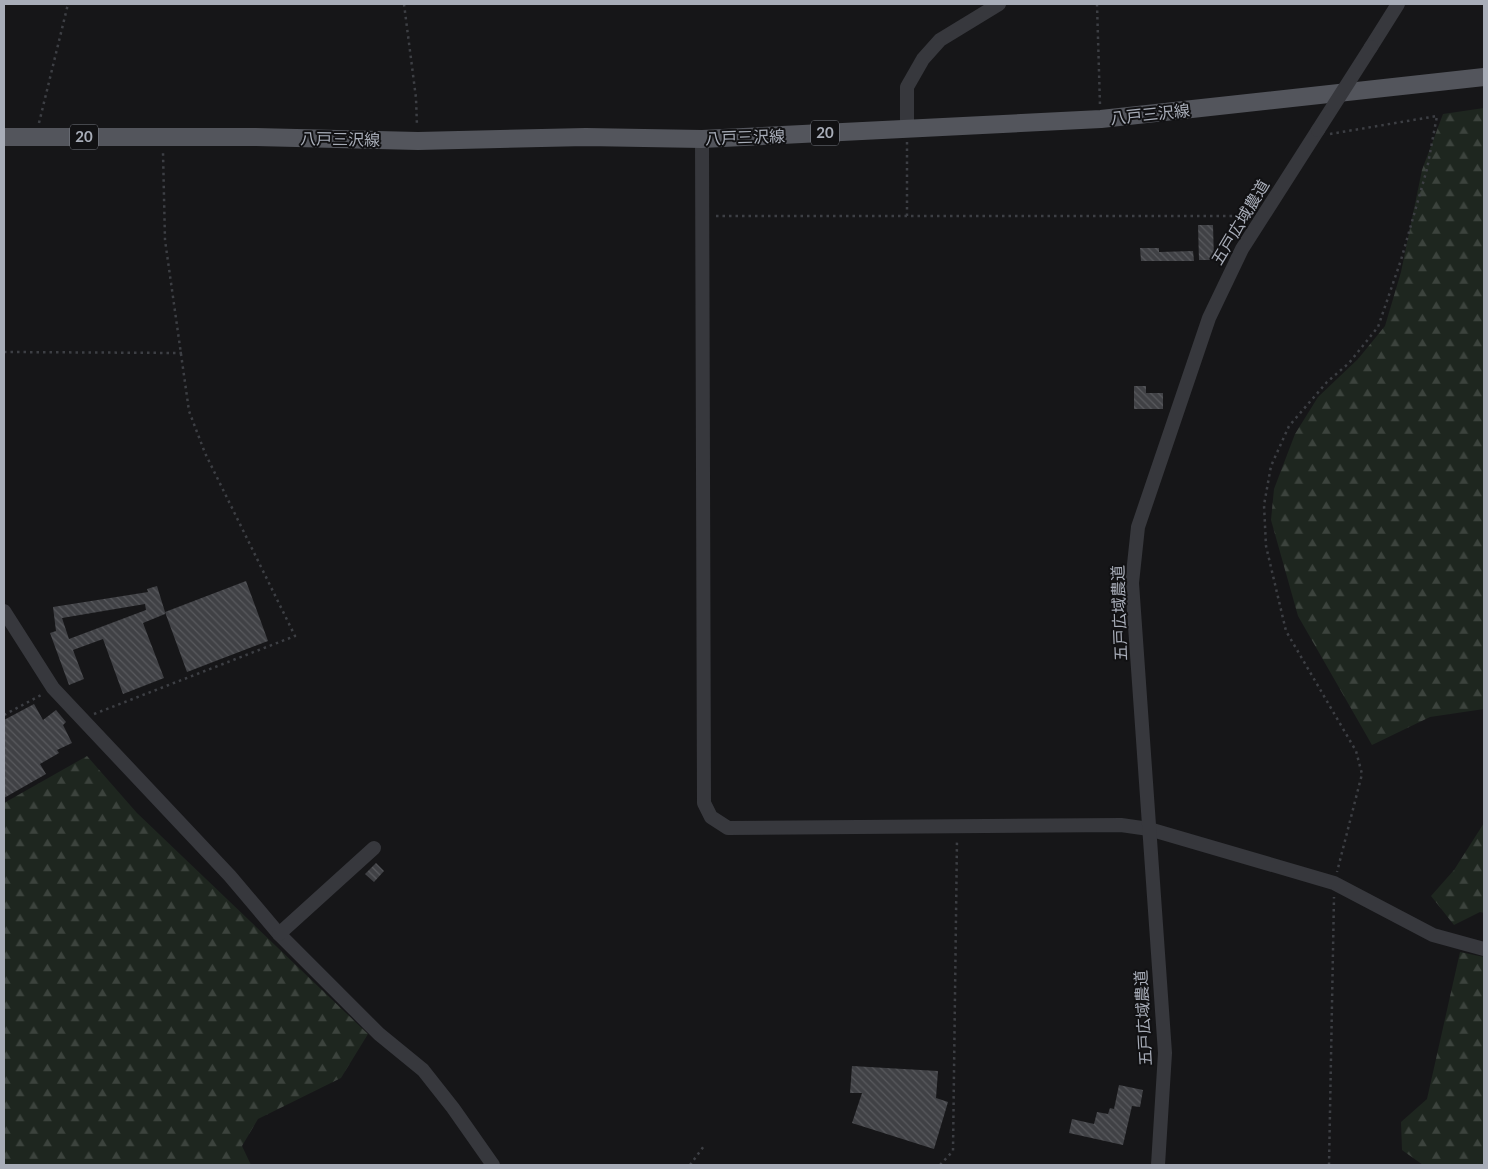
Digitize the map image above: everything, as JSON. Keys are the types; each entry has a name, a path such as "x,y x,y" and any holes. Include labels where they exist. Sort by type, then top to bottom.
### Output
{"main road":[{"name":"八戸三沢線","path":"4,137 418,141 586,137 702,139 1101,119 1484,77"}],"street":[{"path":"907,129 907,87 922,59 940,40 999,4"},
{"name":"五戸広域農道","path":"1158,1165 1165,1053 1132,583 1138,527 1210,318 1226,279 1262,216 1398,4"},
{"path":"702,139 704,803 711,817 728,828 1121,825 1149,829 1334,883 1433,935 1484,950"},
{"path":"4,611 53,688 230,876 278,934 380,1034 423,1070 453,1108 493,1165"},
{"path":"278,934 374,848"}],"path":[{"path":"36,137 68,4"},
{"path":"404,4 416,98 418,141"},
{"path":"1097,4 1101,119"},
{"path":"1316,133 1437,116 1427,169 1401,260 1378,327 1349,363 1327,382 1289,426 1271,466 1264,505 1266,546 1286,631 1332,706 1356,751 1362,774 1334,883 1329,1165"},
{"path":"907,129 907,216"},
{"path":"81,719 295,636 205,453 189,411 165,240 164,138"},
{"path":"702,216 1262,216"},
{"path":"4,352 182,353"},
{"path":"4,715 53,688"},
{"path":"940,1165 953,1151 957,825"},
{"path":"690,1165 704,1146"}],"green space":[{"path":"1484,108 1484,709 1430,717 1372,745 1298,616 1271,520 1274,489 1295,434 1318,397 1358,359 1385,326 1401,272 1422,170 1443,114"},
{"path":"87,756 137,813 368,1034 341,1078 258,1119 242,1146 251,1165 4,1165 4,803"},
{"path":"1484,823 1484,913 1480,912 1454,925 1431,896 1454,870"},
{"path":"1460,952 1484,957 1484,1165 1423,1165 1402,1150 1401,1122 1427,1099"}],"building":[{"path":"1198,225 1213,225 1214,260 1199,260"},
{"path":"1140,248 1159,248 1159,261 1141,261"},
{"path":"1193,251 1194,261 1159,261 1159,252"},
{"path":"1134,386 1146,386 1146,393 1163,393 1163,409 1134,409"},
{"path":"246,581 268,641 187,672 165,612"},
{"path":"157,586 165,614 143,623 164,678 123,694 103,639 73,650 84,679 69,685 50,633 56,631 53,607 148,592 147,589","holes":["145,604 146,610 69,639 62,618"]},
{"path":"34,704 43,720 56,710 66,722 63,725 72,743 57,750 59,753 40,764 46,774 4,798 4,720"},
{"path":"376,863 384,871 374,882 365,874"},
{"path":"852,1066 938,1071 936,1098 948,1102 934,1149 852,1123 862,1093 850,1093"},
{"path":"1119,1085 1143,1090 1140,1107 1132,1106 1123,1145 1069,1133 1072,1119 1094,1124 1097,1112 1108,1114 1110,1108 1114,1109"}]}
